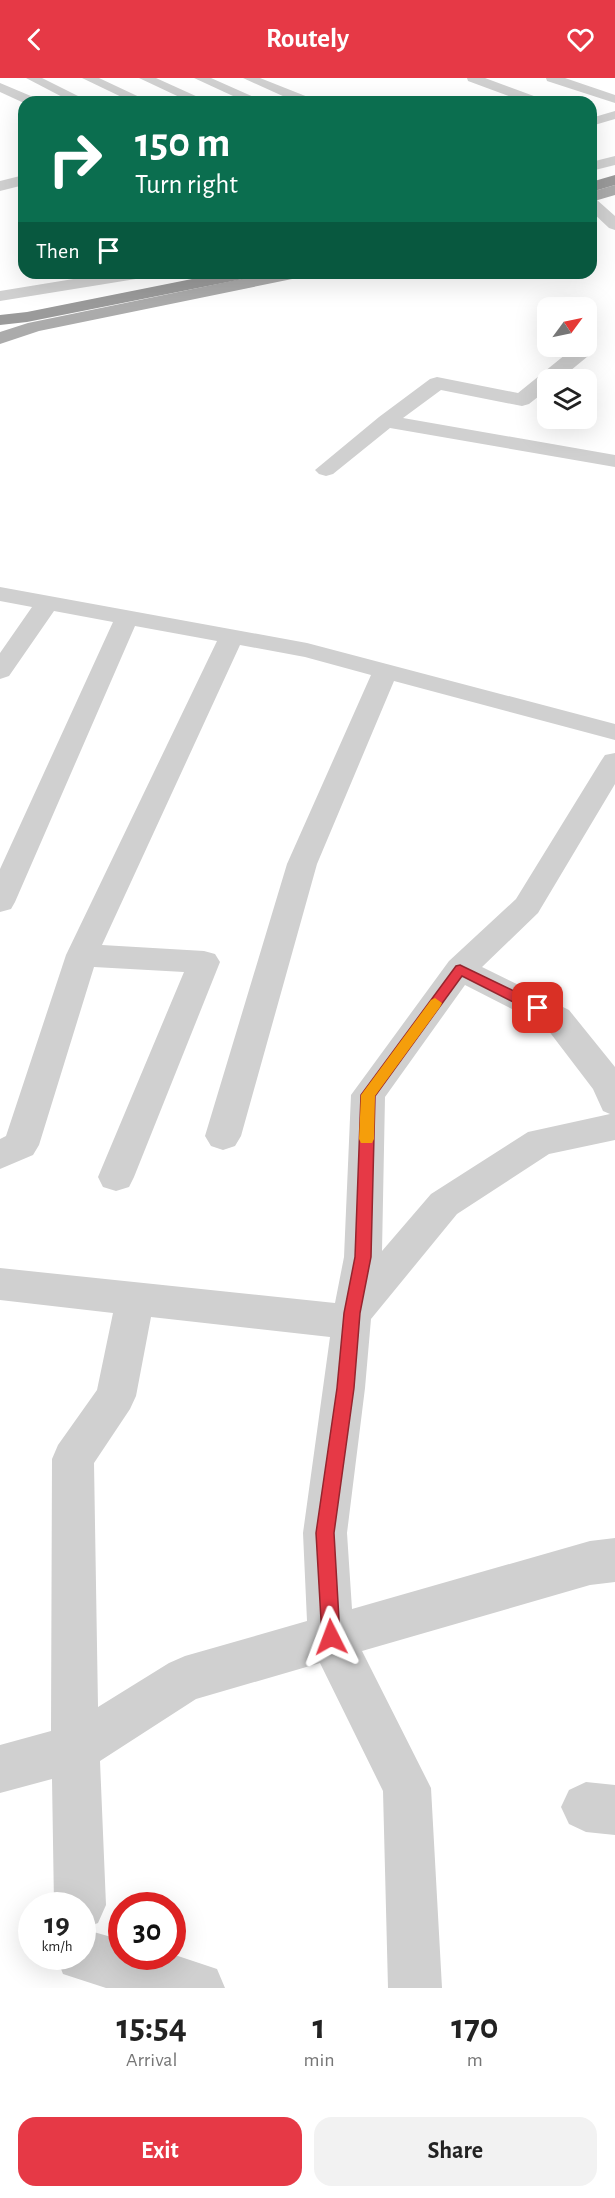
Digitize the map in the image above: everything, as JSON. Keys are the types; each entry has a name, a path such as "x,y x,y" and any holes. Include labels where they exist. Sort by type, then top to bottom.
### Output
{"highway":[{"path":"597,175 615,170"},
{"path":"597,185 615,180"},
{"path":"0,308 87,288 149,279"},
{"path":"0,320 27,317 218,279"}],"main road":[{"path":"597,194 615,190"},
{"path":"0,332 268,279"},
{"path":"0,338 34,327"}],"street":[{"path":"32,78 70,96"},
{"path":"88,78 129,96"},
{"path":"145,78 188,96"},
{"path":"200,78 244,96"},
{"path":"249,78 293,96"},
{"path":"473,78 521,96"},
{"path":"552,78 615,99"},
{"path":"0,87 20,96"},
{"path":"597,120 615,115"},
{"path":"597,165 615,160"},
{"path":"0,186 18,182"},
{"path":"597,208 615,225"},
{"path":"0,296 87,288 120,279"},
{"path":"326,470 437,383 522,400 575,357"},
{"path":"386,421 615,461"},
{"path":"0,594 307,650 615,732"},
{"path":"0,671 48,602"},
{"path":"0,902 127,617"},
{"path":"0,1155 21,1145 82,955 232,636"},
{"path":"223,1136 302,864 385,671"},
{"path":"415,1988 407,1788 331,1637 325,1533 352,1317 363,1257 368,1095 460,969 528,906 615,761"},
{"path":"82,955 204,962 116,1177"},
{"path":"460,969 557,1018 613,1090"},
{"path":"352,1317 444,1204 540,1142 615,1126"},
{"path":"0,1284 135,1300 352,1317"},
{"path":"80,1892 75,1749 73,1458 116,1396 135,1300"},
{"path":"0,1769 75,1749 185,1679 590,1563 615,1560"},
{"path":"96,1959 198,1988"}],"slow traffic":[{"path":"367,1139 368,1095 435,1003"}],"route":[{"path":"331,1637 325,1533 345,1388 352,1313 363,1257 368,1095 460,969 538,1008"}]}
